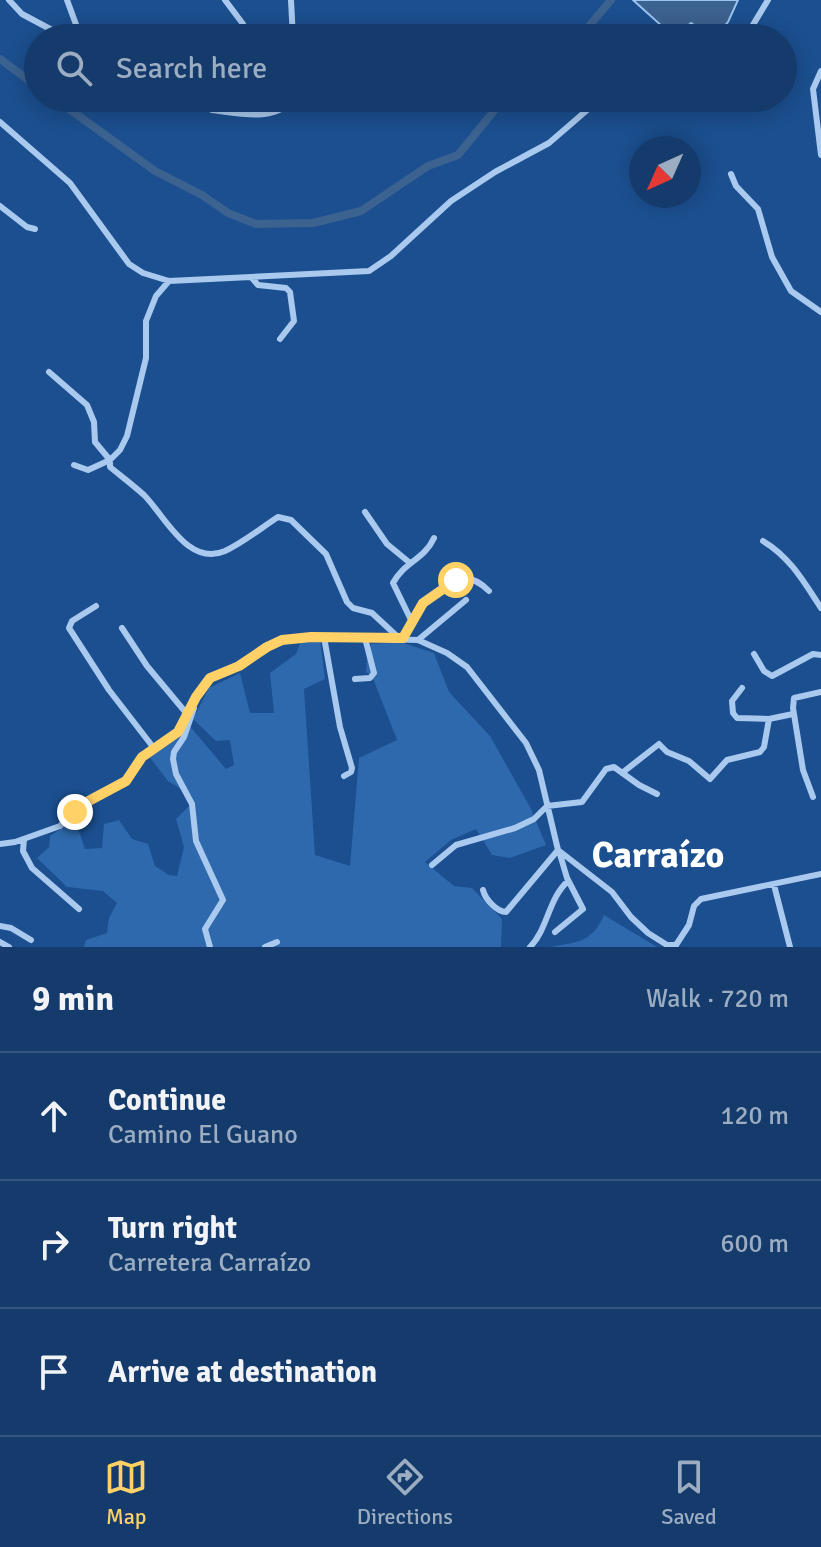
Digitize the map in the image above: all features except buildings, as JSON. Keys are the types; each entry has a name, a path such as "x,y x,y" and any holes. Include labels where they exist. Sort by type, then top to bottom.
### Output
{"street":[{"path":"9,0 22,14 41,24"},
{"path":"67,0 76,24"},
{"path":"225,0 243,24"},
{"path":"291,0 292,24"},
{"path":"753,24 768,0"},
{"path":"821,71 813,89 821,155"},
{"path":"228,112 279,112"},
{"path":"0,122 70,183 129,264 143,273 169,281 369,271 391,256 451,201 495,172 549,143 585,112"},
{"path":"731,174 736,186 758,209 772,257 791,291 821,312"},
{"path":"0,206 27,227 35,229"},
{"path":"252,278 258,285 286,288 290,292 294,321 280,339"},
{"path":"74,465 88,470 110,460 120,450 127,436 146,358 148,314 156,296 169,281"},
{"path":"49,372 87,405 94,422 95,442 110,460 110,467 144,495 189,547 205,553 223,552 278,517 291,520 326,554 347,602 353,608 372,613 401,638"},
{"path":"365,512 387,544 410,563"},
{"path":"412,622 393,583 410,563 427,552 434,538"},
{"path":"763,541 780,551 821,608"},
{"path":"401,638 429,598 462,578 475,580 488,589"},
{"path":"418,640 466,600"},
{"path":"96,606 72,621 69,628 109,690 153,747"},
{"path":"122,628 147,666 187,714"},
{"path":"324,637 340,727 352,768 344,776"},
{"path":"0,844 60,826 83,804 126,781 142,757 178,732 210,678 239,666 282,640 324,637 418,640 447,653 467,667 526,743 539,770 558,850 568,881 583,909 555,932"},
{"path":"355,679 370,678 374,673 365,638"},
{"path":"754,654 764,671 772,676 813,654 821,655"},
{"path":"203,687 173,759 176,774 192,804 196,841 223,900 205,929 210,947"},
{"path":"742,688 732,701 733,713 737,718 769,719 793,714"},
{"path":"813,797 803,770 793,714 794,698 821,692"},
{"path":"622,773 659,744 667,752 689,761 710,779 727,760 760,752 764,747 769,719"},
{"path":"432,865 456,845 515,828 534,819 547,806 582,802 606,769 614,767 657,794"},
{"path":"24,839 23,851 32,868 79,909"},
{"path":"483,890 500,911 506,912 558,850"},
{"path":"558,850 612,892 648,933 667,945 676,946 689,925 694,906 701,899 821,874"},
{"path":"530,947 540,935 558,894 568,881"},
{"path":"774,885 790,947"},
{"path":"0,926 11,928 31,940"},
{"path":"0,942 9,947"},
{"path":"265,947 277,942"}],"shaded area":[{"path":"633,0 738,0 726,24 660,24"},
{"path":"320,639 325,679 304,689 315,855 350,866 359,758 397,740 372,676 366,672 371,644 400,642 434,653 449,692 490,736 530,807 546,845 510,858 492,855 476,829 451,840 425,862 454,886 472,888 502,919 501,947 84,947 86,940 107,933 109,918 117,903 103,891 67,887 37,858 49,847 50,836 72,822 85,849 102,848 104,824 119,820 132,839 148,844 155,866 169,875 177,876 184,847 176,819 190,805 189,794 168,781 148,755 179,738 188,724 226,769 234,765 230,740 216,741 193,719 209,688 240,673 250,713 274,713 270,673 296,654 301,641"},
{"path":"604,915 657,947 550,947 583,940 594,931"}],"waterway":[{"path":"591,24 611,0"},
{"path":"0,59 24,77"},
{"path":"73,112 155,171 202,195 228,213 256,224 313,223 361,211 428,166 458,155 493,112"}],"district":[{"name":"Carraízo","path":"658,855"}],"route":[{"path":"75,812 83,804 126,781 142,757 178,732 210,678 239,666 282,640 311,637 403,638 423,603 456,580"}]}
